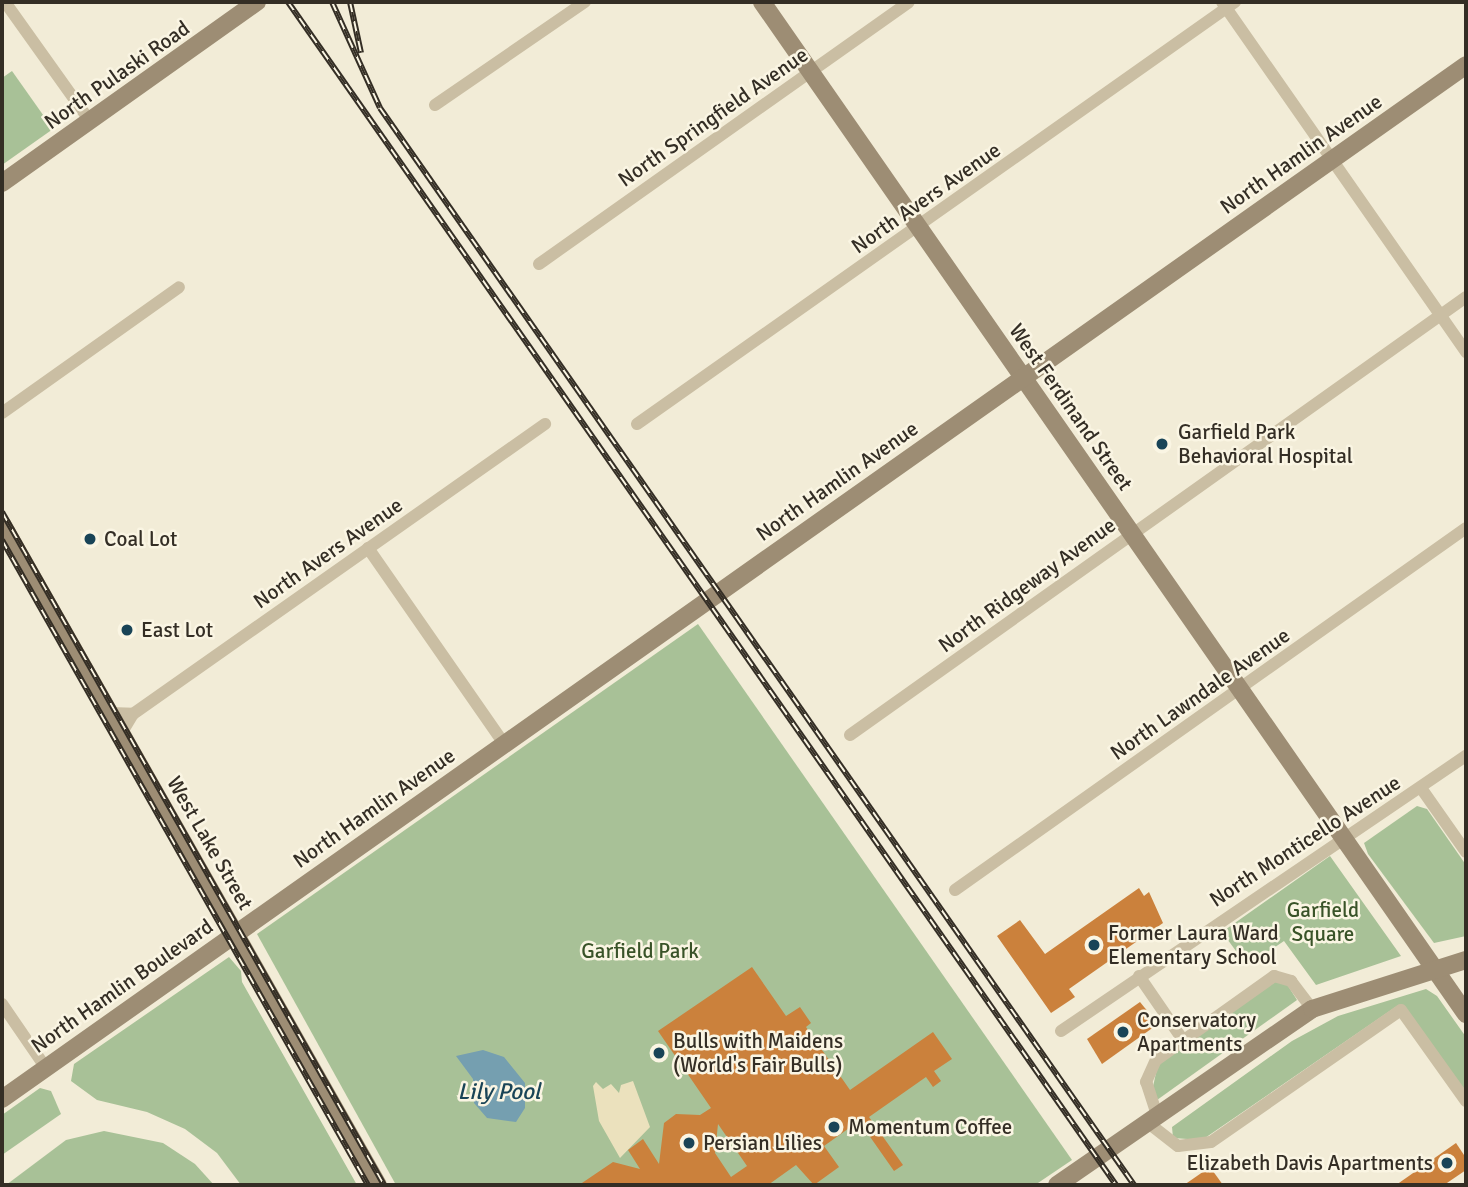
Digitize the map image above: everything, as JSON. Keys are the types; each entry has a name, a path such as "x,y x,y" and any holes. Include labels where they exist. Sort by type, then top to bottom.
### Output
{"street":[{"path":"5,2 90,121"},
{"path":"435,105 585,2"},
{"name":"West Ferdinand Street","path":"762,2 1466,1014"},
{"name":"North Springfield Avenue","path":"539,264 909,2"},
{"name":"North Pulaski Road","path":"2,183 248,4"},
{"path":"1228,4 1466,352"},
{"name":"North Avers Avenue","path":"637,424 918,227 1228,4"},
{"name":"North Hamlin Avenue","path":"243,929 1466,65"},
{"path":"2,413 180,287"},
{"name":"North Ridgeway Avenue","path":"850,735 1466,297"},
{"name":"North Avers Avenue","path":"121,734 133,714 545,424"},
{"name":"West Lake Street","path":"2,524 220,906 243,929 251,961 378,1185"},
{"name":"North Lawndale Avenue","path":"955,890 1466,528"},
{"path":"368,548 504,744"},
{"path":"110,713 133,714"},
{"name":"North Monticello Avenue","path":"1061,1031 1466,756"},
{"path":"1421,788 1466,852"},
{"path":"243,929 283,1000 281,1016"},
{"name":"North Hamlin Boulevard","path":"2,1099 243,929"},
{"path":"218,946 251,961"},
{"path":"1057,1185 1312,1009 1466,960"},
{"path":"1139,976 1183,1040"},
{"path":"1312,1009 1290,981 1274,976 1183,1040 1150,1069 1146,1082 1152,1118 1178,1146 1211,1142 1401,1010 1466,1101"},
{"path":"2,1004 46,1068"}],"green space":[{"path":"12,71 53,129 2,165 2,78"},
{"name":"Garfield Park","path":"698,624 1072,1160 1035,1185 396,1185 257,934"},
{"name":"Garfield Square","path":"1417,806 1427,809 1466,865 1466,936 1434,943 1368,854 1364,843"},
{"name":"Garfield Square","path":"1330,856 1401,956 1316,985 1284,941 1247,966 1222,932"},
{"path":"229,957 241,971 242,982 357,1185 241,1185 217,1153 185,1129 147,1112 97,1100 71,1081 74,1064"},
{"path":"1275,981 1285,981 1297,1000 1157,1100 1152,1091 1158,1064"},
{"path":"1426,989 1437,996 1466,1037 1466,1092 1397,1006 1202,1140 1173,1138 1172,1127 1292,1041 1338,1016"},
{"path":"40,1088 51,1091 61,1114 2,1155 2,1115"},
{"path":"104,1131 163,1143 195,1164 214,1185 6,1185 66,1140"}],"shaded area":[{"path":"633,1081 650,1127 620,1158 599,1121 593,1086 596,1082 603,1089 611,1084 619,1093 621,1085"}],"water":[{"name":"Lily Pool","path":"483,1050 504,1057 525,1083 525,1108 516,1122 487,1118 474,1103 473,1079 456,1056"}],"building":[{"name":"Former Laura Ward Elementary School","path":"1139,888 1144,896 1149,892 1163,923 1069,989 1075,997 1051,1013 997,936 1020,920 1045,954"},
{"path":"752,967 786,1016 800,1007 811,1023 806,1027 850,1090 933,1032 952,1059 934,1071 941,1081 933,1087 926,1077 869,1117 903,1165 894,1171 859,1121 824,1146 839,1167 814,1185 796,1165 768,1185 579,1185 613,1162 640,1169 628,1150 643,1139 659,1164 664,1123 676,1114 700,1115 711,1108 658,1031","holes":["718,1124 747,1166 731,1177 715,1153"]},
{"name":"Conservatory Apartments","path":"1140,1002 1158,1024 1102,1064 1087,1039"},
{"name":"Elizabeth Davis Apartments","path":"1456,1143 1466,1158 1466,1170 1444,1185 1396,1185"},
{"path":"1210,1167 1223,1185 1184,1185"}],"railway":[{"path":"288,2 1116,1185"},
{"path":"332,2 380,108 1134,1185"},
{"path":"350,2 361,53"},
{"path":"2,512 384,1185"},
{"path":"2,540 368,1185"}],"place":[{"name":"Garfield Park Behavioral Hospital","path":"1162,444"},
{"name":"Coal Lot","path":"90,539"},
{"name":"East Lot","path":"127,630"},
{"name":"Former Laura Ward Elementary School","path":"1094,945"},
{"name":"Conservatory Apartments","path":"1123,1032"},
{"name":"Bulls with Maidens (World's Fair Bulls)","path":"659,1053"},
{"name":"Momentum Coffee","path":"834,1127"},
{"name":"Persian Lilies","path":"689,1143"},
{"name":"Elizabeth Davis Apartments","path":"1447,1163"}]}
